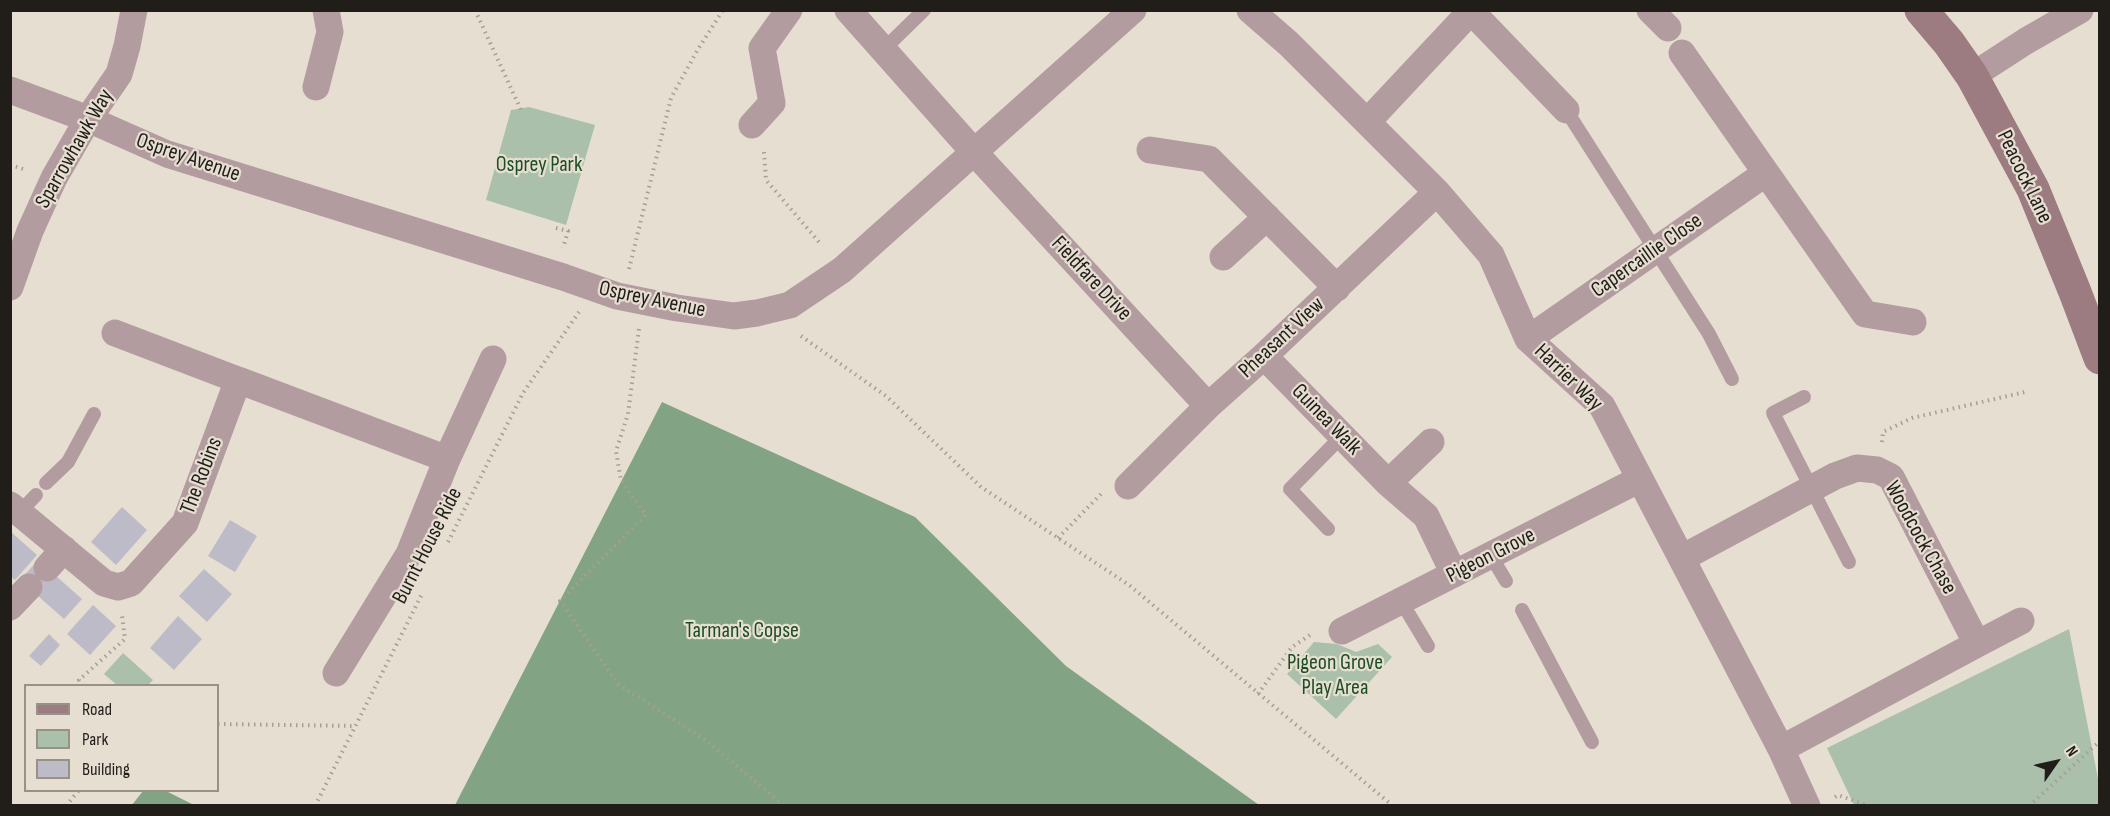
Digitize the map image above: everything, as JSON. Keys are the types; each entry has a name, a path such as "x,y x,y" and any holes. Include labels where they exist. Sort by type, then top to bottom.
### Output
{"street":[{"name":"Sparrowhawk Way","path":"10,287 30,231 54,178 88,119 119,74 134,10"},
{"path":"316,87 330,32 326,10"},
{"path":"757,119 771,103 762,48 789,10"},
{"name":"Fieldfare Drive","path":"848,10 974,152 1208,406"},
{"name":"Osprey Avenue","path":"10,90 88,119 167,154 563,277 616,296 734,316 757,314 790,305 842,270 1133,10"},
{"name":"Harrier Way","path":"1250,10 1289,44 1437,192 1491,255 1528,339 1602,406 1781,749 1807,806"},
{"name":"Peacock Lane","path":"1921,10 1949,43 1972,76 2033,189 2076,292 2100,358"},
{"path":"1368,121 1471,11 1566,110"},
{"path":"1972,76 2077,11"},
{"path":"1682,53 1865,314 1913,322"},
{"path":"1150,150 1209,159 1336,288"},
{"name":"Capercaillie Close","path":"1528,339 1766,173"},
{"name":"Pheasant View","path":"1128,486 1208,406 1437,192"},
{"path":"1224,257 1267,217"},
{"path":"115,333 447,459"},
{"name":"Guinea Walk","path":"1264,356 1388,483 1426,516 1454,574"},
{"path":"336,673 409,554 447,459 493,359"},
{"name":"The Robins","path":"118,587 131,583 185,523 238,380"},
{"path":"1388,483 1431,442"},
{"name":"Woodcock Chase","path":"1682,558 1835,476 1857,468 1877,470 1891,477 1977,644"},
{"name":"Pigeon Grove","path":"1342,631 1640,479"},
{"path":"22,504 47,568"},
{"path":"47,568 118,587"},
{"path":"10,607 47,568"},
{"path":"1781,749 2021,621"}],"lane":[{"path":"883,50 924,10"},
{"path":"1566,110 1709,334 1731,379"},
{"path":"1804,397 1773,412 1849,562"},
{"path":"46,483 68,462 94,414"},
{"path":"1328,529 1290,489 1342,436"},
{"path":"1491,556 1506,581"},
{"path":"1401,601 1428,646"},
{"path":"1522,610 1592,742"}],"path":[{"path":"475,10 521,110"},
{"path":"630,268 671,98 723,10"},
{"path":"757,119 766,180 819,242"},
{"path":"556,228 568,231 563,249"},
{"name":"Burnt House Ride","path":"445,548 523,393 581,309"},
{"path":"640,327 628,414 616,451 621,481 646,515 560,601 618,684 707,741 784,806"},
{"path":"801,336 886,396 981,487 1129,585 1393,806"},
{"path":"1877,470 1884,432 1912,418 2025,392"},
{"path":"1058,538 1106,489 1128,486"},
{"path":"82,684 79,680 125,639 118,587"},
{"name":"Burnt House Ride","path":"315,806 424,590"},
{"path":"1258,694 1292,647 1324,626 1342,631"},
{"path":"219,724 356,726"},
{"path":"2029,806 2100,741"},
{"path":"66,806 78,792"},
{"path":"1838,795 1869,806"}],"green space":[{"name":"Osprey Park","path":"529,107 595,125 566,225 486,200 511,110"},
{"name":"Tarman's Copse","path":"662,402 915,517 1066,666 1259,805 455,805"},
{"path":"2069,629 2099,784 2099,805 1854,805 1827,748"},
{"name":"Pigeon Grove Play Area","path":"1314,642 1337,644 1356,652 1378,644 1392,657 1336,719 1287,674"},
{"path":"123,653 153,680 149,684 116,684 104,674"},
{"path":"142,792 168,792 194,805 132,805"}],"building":[{"path":"122,507 147,530 116,565 91,542"},
{"path":"230,520 257,536 235,572 208,556"},
{"path":"10,531 37,555 15,580 10,576"},
{"path":"38,560 82,599 64,619 20,580"},
{"path":"204,569 232,594 207,622 179,596"},
{"path":"93,605 116,626 90,655 67,634"},
{"path":"178,616 202,639 174,670 150,648"},
{"path":"49,634 60,645 41,666 29,656"}]}
